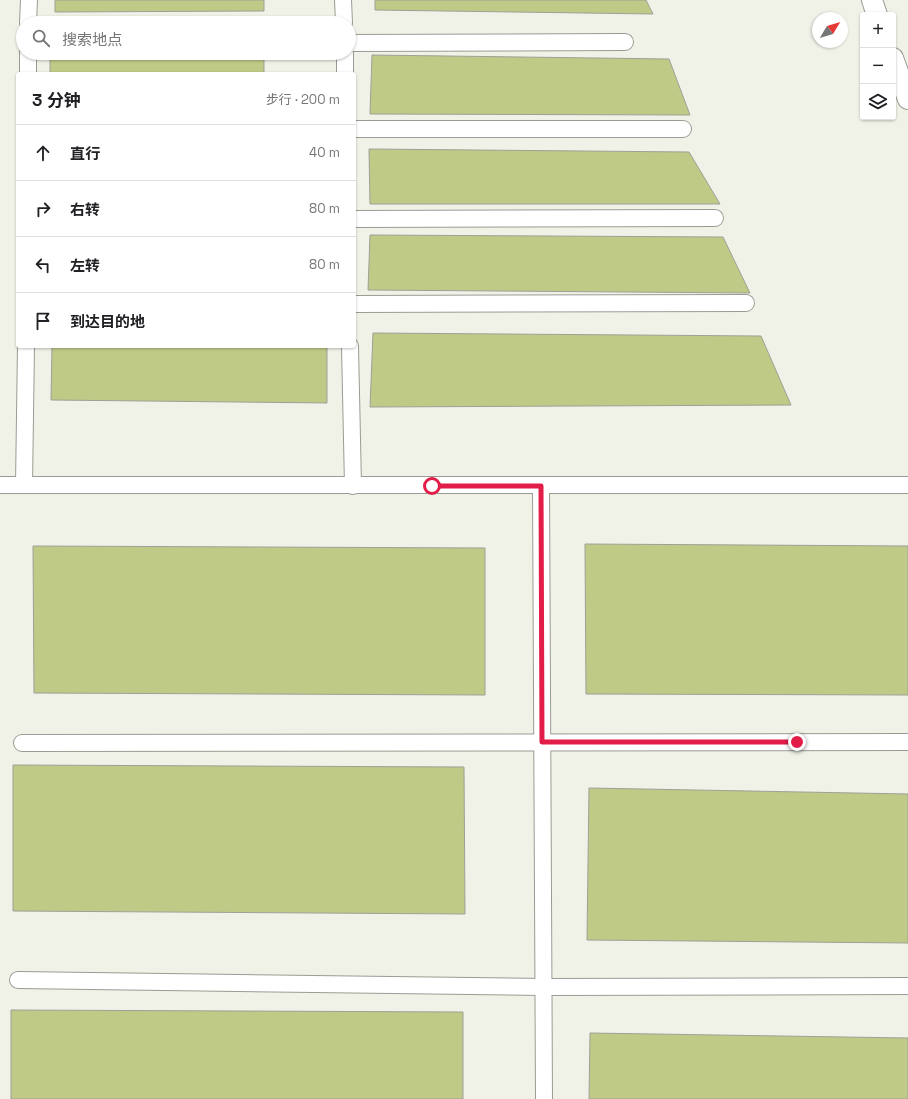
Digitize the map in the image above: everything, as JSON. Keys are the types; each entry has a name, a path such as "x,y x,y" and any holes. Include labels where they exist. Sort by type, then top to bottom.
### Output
{"street":[{"path":"28,0 28,16"},
{"path":"344,0 344,16"},
{"path":"872,0 876,12"},
{"path":"356,43 625,42"},
{"path":"28,60 28,72"},
{"path":"344,60 345,72"},
{"path":"896,66 908,99"},
{"path":"356,129 682,129"},
{"path":"356,219 715,218"},
{"path":"356,304 746,303"},
{"path":"24,485 26,348"},
{"path":"350,348 353,486"},
{"path":"0,485 908,485"},
{"path":"541,486 544,1099"},
{"path":"22,743 908,742"},
{"path":"18,980 544,987 908,986"}],"building":[{"path":"55,0 264,0 264,11 55,12"},
{"path":"375,0 646,0 653,14 375,10"},
{"path":"372,55 669,59 690,115 370,114"},
{"path":"50,60 264,60 264,72 50,72"},
{"path":"369,149 689,152 720,204 370,204"},
{"path":"370,235 723,237 750,293 368,290"},
{"path":"373,333 761,336 791,405 370,407"},
{"path":"52,348 327,348 327,403 51,400"},
{"path":"585,544 908,546 908,695 586,694"},
{"path":"33,546 485,548 485,695 34,693"},
{"path":"13,765 464,767 465,914 13,911"},
{"path":"589,788 908,794 908,943 587,940"},
{"path":"11,1010 463,1012 463,1099 11,1099"},
{"path":"590,1033 908,1038 908,1099 589,1099"}],"route":[{"path":"432,486 541,486 542,742 797,742"}]}
